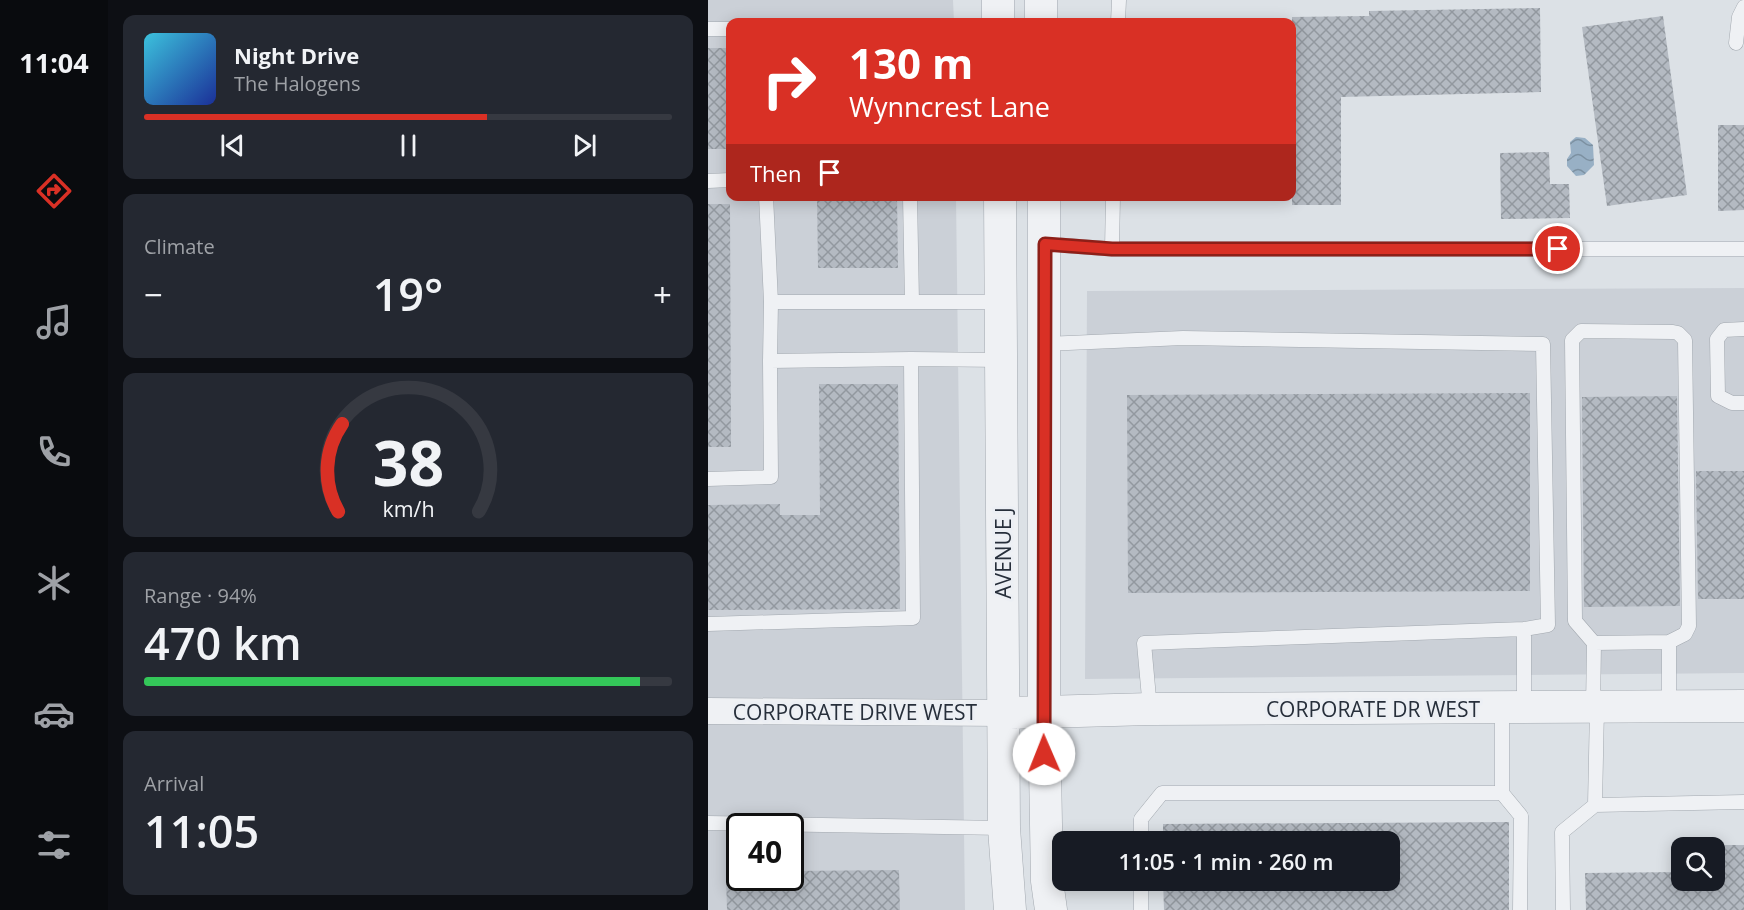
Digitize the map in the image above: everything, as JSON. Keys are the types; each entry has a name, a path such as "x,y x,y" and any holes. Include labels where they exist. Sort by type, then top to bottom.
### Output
{"street":[{"path":"998,0 998,18"},
{"path":"1041,0 1041,18"},
{"name":"AVENUE J","path":"1000,201 1004,828 1010,910"},
{"name":"AVENUE J","path":"1044,201 1044,711 1047,881 1051,910"},
{"name":"CORPORATE DR WEST","path":"1003,713 1150,709 1744,706"},
{"name":"CORPORATE DRIVE WEST","path":"708,711 1003,713"}],"lane":[{"path":"1118,18 1119,0"},
{"path":"1736,43 1739,17 1744,7"},
{"path":"708,29 726,29"},
{"path":"708,181 726,180"},
{"path":"708,480 771,477 771,303 766,201"},
{"path":"910,201 912,302"},
{"path":"1112,249 1113,201"},
{"path":"1045,244 1112,249 1744,249"},
{"path":"771,303 1002,302"},
{"path":"1744,329 1724,330 1717,339 1718,396 1732,403 1744,403"},
{"path":"1593,643 1669,642 1685,634 1689,626 1685,339 1678,333 1581,331 1572,340 1575,621 1593,643 1595,805"},
{"path":"1045,344 1183,338 1543,344 1548,625 1524,629 1144,643 1150,709"},
{"path":"708,624 913,618 911,359"},
{"path":"770,361 1002,360"},
{"path":"1520,910 1521,816 1503,793 1524,629"},
{"path":"1669,642 1669,707"},
{"path":"708,711 708,727"},
{"path":"1141,831 1141,819 1162,793 1503,793"},
{"path":"1563,910 1562,832 1595,805 1744,802"},
{"path":"708,823 1004,828"},
{"path":"1141,891 1141,910"}],"shaded area":[{"path":"708,0 953,0 954,18 726,18 726,201 956,201 965,910 708,910"},
{"path":"1744,288 1744,673 1085,679 1087,291"}],"water":[{"path":"1576,137 1585,138 1593,145 1594,165 1584,175 1576,176 1567,166 1567,159 1571,153 1570,142"}],"building":[{"path":"1540,8 1541,92 1341,97 1341,205 1292,205 1292,201 1296,201 1296,18 1292,17 1369,16 1369,11"},
{"path":"1663,16 1687,195 1607,206 1582,27"},
{"path":"708,48 726,48 726,149 708,149"},
{"path":"1718,125 1744,125 1744,210 1718,211"},
{"path":"1549,152 1550,184 1569,184 1570,218 1501,219 1500,153"},
{"path":"817,201 897,201 898,268 818,268"},
{"path":"708,204 730,204 731,447 708,447"},
{"path":"819,384 898,384 900,609 708,610 708,505 780,504 780,515 820,515"},
{"path":"1530,393 1530,591 1128,593 1127,395"},
{"path":"1677,396 1680,606 1584,607 1582,397"},
{"path":"1696,471 1744,471 1744,599 1698,599"},
{"path":"1509,822 1509,910 1164,910 1163,891 1400,891 1400,831 1163,831 1163,824"},
{"path":"1725,845 1744,845 1744,910 1586,910 1585,873 1671,872 1671,891 1725,891"},
{"path":"899,870 900,910 727,910 726,891 804,891 804,871"}],"route":[{"path":"1044,754 1045,244 1112,249 1558,249"}]}
